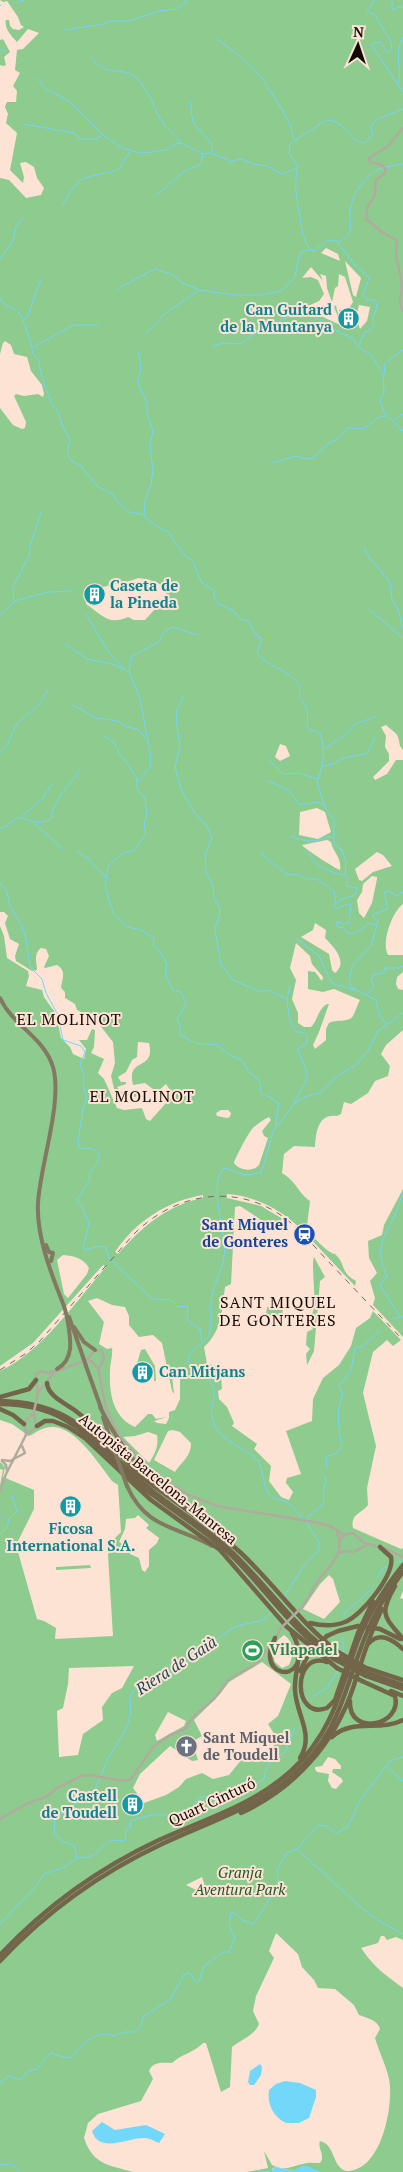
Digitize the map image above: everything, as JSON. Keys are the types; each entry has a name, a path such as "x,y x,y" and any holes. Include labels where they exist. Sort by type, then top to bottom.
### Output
{"highway":[{"path":"0,1397 29,1389 37,1382"},
{"path":"45,1384 53,1394 84,1417 150,1482"},
{"name":"Autopista Barcelona-Manresa","path":"0,1403 28,1404 58,1413 87,1429 143,1483 220,1541 266,1594"},
{"name":"Autopista Barcelona-Manresa","path":"0,1403 38,1409 75,1425 95,1440 148,1491 190,1521 231,1555 266,1594 313,1639 336,1656 366,1672 403,1687"},
{"path":"0,1410 13,1415 25,1426"},
{"path":"37,1426 42,1422 51,1421 76,1432 92,1444 147,1496 204,1537 266,1594 285,1627 296,1641 299,1652 295,1689 307,1735 306,1744 302,1756 285,1776"},
{"path":"106,1446 150,1482 209,1525 242,1554 274,1586 336,1656 366,1672 403,1680"},
{"path":"147,1496 190,1521"},
{"path":"310,1623 323,1626 340,1624 359,1614 391,1569 391,1557 380,1547"},
{"path":"299,1615 310,1623 324,1627 345,1625 362,1615 392,1576 400,1573"},
{"path":"400,1573 387,1605 386,1617 403,1641"},
{"path":"327,1742 352,1690 364,1651 380,1611 400,1573"},
{"name":"Quart Cinturó","path":"0,1955 66,1898 97,1877 154,1842 248,1802 285,1776 308,1753 324,1730 339,1699 368,1619 385,1588 400,1573"},
{"name":"Quart Cinturó","path":"97,1877 184,1834 237,1812 261,1799 291,1777 311,1756 337,1716 372,1620 400,1573"},
{"path":"374,1601 358,1633 335,1700 332,1705 324,1709 313,1709 304,1701 301,1690 304,1670 310,1663 319,1661 337,1668 362,1681 403,1696"},
{"path":"299,1707 298,1678 309,1653 327,1636 358,1626 380,1629 403,1641"},
{"path":"285,1627 337,1668"},
{"path":"364,1651 373,1639 379,1637 394,1642 403,1649"},
{"path":"275,1638 270,1654 272,1664 276,1670 285,1672 292,1670 297,1664 299,1652"},
{"path":"386,1676 403,1676"},
{"path":"352,1690 350,1707 355,1717 367,1722 386,1722 396,1716 400,1709 399,1703 393,1694 378,1687"},
{"path":"184,1834 240,1814 274,1795 300,1773 337,1732 348,1727 390,1725 403,1718"},
{"name":"Quart Cinturó","path":"0,1961 34,1925"}],"main road":[{"path":"0,994 11,1014 43,1044 51,1057 57,1076 56,1100 39,1205 40,1223 62,1301"},
{"path":"0,998 10,1015 42,1045 51,1061 55,1076 55,1093 37,1212 40,1235 127,1486 140,1508 154,1521 171,1530 201,1540 226,1557"},
{"path":"51,1257 52,1271"},
{"path":"68,1317 82,1339 95,1350"},
{"path":"57,1369 65,1363 69,1354 68,1317"},
{"path":"100,1407 119,1441 134,1461 152,1479 209,1525"}],"street":[{"path":"403,128 387,147 369,158 370,162 382,165 386,170 376,180 375,195 367,208 366,216 371,224 394,238 397,242 396,256 402,283 400,303 403,311"},
{"path":"85,1361 95,1350 104,1353 99,1371"},
{"path":"91,1355 99,1371 106,1408 116,1430 127,1446 144,1464 184,1492 217,1506 325,1525 344,1534 354,1533 368,1545 380,1547 403,1558"},
{"path":"38,1393 54,1372 85,1361 102,1362"},
{"path":"0,1491 26,1435 37,1426 34,1412 38,1393 37,1382 39,1372 48,1373 64,1368"},
{"path":"48,1373 50,1378"},
{"path":"37,1382 45,1384"},
{"path":"26,1435 25,1426 34,1412"},
{"path":"29,1418 35,1419"},
{"path":"25,1426 31,1430"},
{"path":"7,1473 6,1465 2,1460 8,1462 26,1452 22,1448 22,1444"},
{"path":"337,1532 340,1544 345,1551"},
{"path":"0,1819 32,1801 46,1798 58,1788 85,1775 123,1781 131,1778 154,1747 170,1735 185,1729 194,1716 214,1699 229,1679 256,1664 301,1608 318,1581 332,1566 344,1534"},
{"path":"359,1548 360,1540"},
{"path":"338,1553 352,1552 368,1545"}],"green space":[{"name":"Granja Aventura Park","path":"0,0 403,0 403,750 396,734 386,725 381,727 386,736 385,747 389,754 389,761 373,777 375,780 387,774 396,760 403,760 403,904 395,914 389,928 386,950 388,955 403,955 403,972 397,977 396,984 398,989 403,990 403,1030 386,1045 381,1054 390,1066 388,1076 375,1081 368,1093 351,1104 344,1102 341,1114 326,1117 317,1130 315,1147 294,1146 284,1154 282,1173 310,1201 307,1226 303,1224 300,1228 275,1209 247,1197 227,1194 227,1198 261,1206 286,1221 284,1230 272,1227 240,1206 235,1207 231,1284 225,1287 218,1327 204,1347 207,1364 220,1366 222,1389 218,1391 219,1399 227,1407 234,1423 232,1426 257,1444 254,1449 271,1466 269,1481 281,1497 289,1500 293,1492 286,1483 287,1478 301,1474 286,1431 312,1421 313,1399 323,1378 339,1365 351,1346 356,1328 370,1318 373,1311 401,1340 393,1346 387,1340 373,1352 363,1393 376,1446 367,1488 368,1505 355,1517 352,1523 353,1528 401,1549 403,1548 403,1591 400,1598 403,1599 403,1940 396,1937 387,1940 384,1936 381,1936 378,1943 361,1948 380,1970 403,1988 403,2172 319,2172 305,2166 294,2171 275,2167 272,2169 273,2172 247,2172 268,2168 264,2151 272,2165 281,2168 307,2163 320,2163 322,2158 320,2141 329,2147 341,2168 346,2171 359,2168 369,2160 377,2148 383,2134 390,2103 389,2079 375,2038 380,2029 377,2023 359,2015 354,2005 335,1989 318,1988 314,1980 302,1967 298,1954 276,1933 269,1951 274,1958 256,1996 253,2011 259,2024 251,2034 232,2047 230,2087 221,2092 206,2043 203,2043 172,2063 159,2063 153,2066 149,2071 153,2079 141,2101 98,2114 88,2123 84,2138 92,2154 109,2165 133,2172 0,2172 0,1485 3,1470 0,1469 0,1462 5,1467 3,1477 34,1490 34,1509 16,1545 37,1619 56,1628 55,1639 113,1636 108,1555 114,1539 121,1532 118,1485 112,1481 79,1440 71,1433 54,1427 43,1428 29,1436 12,1424 0,1420 0,1371 15,1363 44,1339 106,1267 103,1265 33,1343 0,1366 0,926 4,936 7,958 28,971 29,976 26,986 42,990 44,997 56,1014 61,1038 70,1047 73,1054 84,1059 86,1049 79,1040 87,1040 92,1029 95,1030 94,1047 91,1053 104,1059 98,1073 104,1079 117,1108 124,1110 142,1108 146,1119 150,1121 166,1103 170,1090 166,1084 157,1092 145,1083 133,1085 132,1076 134,1070 148,1058 150,1052 149,1043 138,1042 137,1057 132,1060 126,1072 118,1077 121,1082 126,1082 126,1084 117,1087 121,1092 130,1094 137,1091 138,1094 135,1097 115,1092 111,1076 115,1063 113,1042 95,1019 77,1010 75,1004 65,998 65,992 61,988 63,973 60,967 57,965 44,967 49,956 46,949 41,948 37,953 37,970 32,971 16,961 15,956 19,944 10,939 5,923 8,916 4,912 0,912 0,408 13,425 22,429 25,428 26,422 14,396 16,394 24,396 38,394 43,397 44,394 42,385 31,371 27,357 14,354 11,345 5,341 0,354 0,178 9,180 26,198 41,195 44,188 37,178 34,167 26,162 20,163 24,177 23,183 10,170 17,133 6,123 8,114 5,107 7,102 16,102 17,91 13,86 20,73 15,70 17,50 23,49 39,33 28,29 17,42 7,29 6,20 9,20 10,26 13,29 19,30 24,27 21,25 7,1 3,2","holes":["326,248 338,254 340,261 321,253","345,261 361,278 356,297 353,295","311,267 323,281 320,274 326,276 327,288 332,302 335,288 338,286 339,274 345,277 353,302 348,310 339,310 342,324 339,323 339,319 338,324 323,317 322,312 299,310 319,301 324,294 318,280 311,277 302,278","359,305 370,307 367,321 360,329 356,317","138,578 159,583 167,592 164,600 154,599 155,609 145,620 134,620 128,617 111,620 86,604 86,595 92,591","280,744 286,746 290,756 280,761 275,757","317,808 325,812 331,832 318,839 299,835 300,812","327,840 331,842 339,858 340,870 302,845","377,852 383,855 392,866 373,872 362,881 359,880 355,869","372,876 377,877 372,903 364,918 359,913 357,900 362,892 363,884","315,923 326,930 325,938 340,959 339,969 335,973 332,970 329,954 301,937 313,930","296,943 310,956 312,964 323,977 322,981 315,972 308,971 308,989 323,992 334,989 360,1000 351,1018 329,1023 326,1029 326,1040 315,1049 313,1045 329,1004 324,1006 311,1027 304,1027 298,1023 298,1013 292,999 296,980 290,968","221,1110 228,1110 231,1113 230,1117 227,1118 217,1116 216,1113","269,1117 271,1120 262,1131 264,1136 268,1138 259,1165 250,1170 237,1166 234,1163 236,1157 250,1131","203,1195 203,1198 178,1206 156,1218 118,1254 115,1252 123,1241 143,1222 153,1214 177,1202","63,1255 78,1258 89,1268 87,1274 68,1298 64,1294 57,1260","97,1298 112,1305 125,1307 129,1316 129,1325 139,1337 153,1335 162,1343 174,1394 172,1376 176,1374 180,1376 180,1399 175,1410 169,1412 166,1424 154,1421 167,1417 156,1419 152,1414 148,1414 135,1427 128,1423 117,1411 110,1388 112,1348 107,1349 99,1344 104,1322 88,1301","168,1431 180,1432 191,1443 188,1455 175,1472 154,1460","148,1432 157,1435 157,1446 149,1463 123,1437","138,1515 149,1525 146,1528 159,1538 157,1543 149,1550 149,1566 145,1572 142,1570 139,1558 130,1554 127,1547 119,1542 125,1529 126,1519 135,1518","329,1575 333,1579 340,1602 324,1619 303,1609 320,1584","284,1635 292,1645 292,1657 289,1665 282,1668 275,1662 273,1654 274,1647","262,1662 291,1684 278,1716 268,1724 276,1737 273,1749 256,1758 242,1759 229,1775 213,1779 202,1773 186,1779 179,1787 166,1795 144,1803 133,1788 140,1774 170,1746 192,1761 198,1760 192,1742 202,1736 194,1720 220,1694 229,1682","134,1666 122,1688 112,1693 102,1707 103,1720 83,1734 78,1755 59,1757 57,1711 63,1708 69,1668","168,1712 186,1721 184,1726 157,1741 155,1735","328,1757 335,1759 341,1766 341,1769 333,1769 332,1772 343,1781 336,1789 332,1788 328,1781 329,1774 317,1772 315,1767 322,1766","202,1877 206,1889 194,1889 186,1885"]},
{"path":"3,39 10,52 4,57 6,65 3,66 0,65 0,40"},
{"path":"336,305 339,316 339,319 334,307"},
{"path":"403,1189 403,1337 373,1305 375,1298 370,1281 377,1273 369,1258 368,1241 382,1235 384,1225"},
{"path":"309,1233 324,1248 337,1256 345,1272 356,1281 355,1286 307,1235"},
{"path":"314,1257 325,1277 320,1281 314,1351 307,1365 306,1354 310,1349 306,1345 307,1332 313,1329 308,1323 314,1308"},
{"path":"267,1307 283,1308 282,1317 266,1315"},
{"path":"145,1349 155,1366 156,1381 154,1381 154,1372 136,1367 141,1350"},
{"path":"90,1565 91,1568 56,1570 56,1567"}],"water":[{"path":"260,2064 262,2067 261,2075 254,2085 250,2085 248,2082 250,2071"},
{"path":"285,2081 300,2083 316,2090 316,2097 309,2118 299,2123 286,2123 281,2120 274,2114 270,2105 269,2090 276,2084"},
{"path":"102,2122 115,2130 146,2125 165,2134 159,2143 144,2138 114,2143 101,2142 92,2131"},
{"path":"302,2166 307,2166 321,2172 273,2172 272,2170 275,2167 293,2171"}],"waterway":[{"path":"18,2 24,0"},
{"path":"65,30 103,24 110,21 130,21 159,11 176,9 188,0"},
{"path":"375,0 367,11 375,15 391,42 392,50 388,53 380,42 371,44 403,92"},
{"path":"392,0 392,10 401,6 403,8"},
{"path":"398,84 398,57 403,37"},
{"path":"215,38 235,52 262,78 283,111 291,127 294,139"},
{"path":"0,50 5,51"},
{"path":"91,57 103,68 125,72 135,77 148,94 165,126 181,143"},
{"path":"37,78 46,89 69,101 103,135 122,148 141,153 166,150 175,144 181,143 203,154 210,153 227,159 230,162 241,159 253,164 267,166 282,174 297,168"},
{"path":"190,102 194,124 210,141 212,153"},
{"path":"359,345 365,332 369,331 374,325 373,317 377,308 376,302 367,300 363,295 369,278 354,264 336,240 327,241 314,251 310,250 302,231 296,189 298,166 289,153 290,144 326,120 339,124 355,139 365,143 373,134 370,127 378,119 403,109"},
{"path":"24,124 74,133 80,139 96,139 103,135"},
{"path":"63,205 78,182 119,169 130,151"},
{"path":"155,195 167,187 180,174 201,165 203,154"},
{"path":"386,167 403,164"},
{"path":"339,242 350,231 350,209 359,187 370,175 382,168"},
{"path":"0,259 13,241 16,226 23,218"},
{"path":"117,289 155,269 171,274 181,282 199,290 235,295 261,295 280,291 286,287 295,276 300,252 310,250"},
{"path":"24,320 27,318 41,279"},
{"path":"146,333 167,312 198,291"},
{"path":"0,298 6,305 19,313 23,320 33,354 39,360 40,370 48,394 70,440 67,452 71,461 80,465 97,486 113,494 116,500 129,512 141,514 161,529 169,532 184,554 193,562 202,583 214,590 214,597 218,604 232,610 241,619 248,621 262,640 257,653 267,662 291,676 300,687 299,697 307,710 307,727 319,732 323,744 321,770 317,782 327,812 334,819 334,844 342,850 346,861 345,875 348,877 347,886 357,888 355,895 339,900 334,906 336,909 347,904 351,905 349,923 336,923 338,927 344,928 347,933 356,932 369,923 377,925 371,946 352,966 349,983 352,988 376,1000 379,1014 386,1024"},
{"path":"213,346 224,343 241,344 255,333 295,314 313,316 342,334 353,338 358,347 371,355 383,373 384,392 380,400 385,414 403,431"},
{"path":"33,347 74,325 98,325"},
{"path":"385,374 384,364 403,350"},
{"path":"138,351 141,366 138,383 147,403 147,415 153,430 150,447 153,469 151,485 145,501 144,516"},
{"path":"394,421 403,414"},
{"path":"271,463 297,456 304,459 313,458 329,443 338,439 347,428 364,428 379,417 386,416"},
{"path":"0,615 14,602 13,587 29,556 30,546 41,512"},
{"path":"364,548 371,560 390,582 392,599 398,609 403,628"},
{"path":"14,601 49,592 72,591"},
{"path":"370,610 403,638"},
{"path":"86,614 109,653 124,669"},
{"path":"138,782 150,767 151,757 140,699 129,672 131,657 160,641 163,633 172,627 198,635"},
{"path":"65,644 87,659 112,664 129,672"},
{"path":"0,753 7,745 16,726 38,705 48,690"},
{"path":"184,695 177,710 176,720 180,746 175,767 181,789 191,808 206,825 212,837 205,855 206,872 213,885 214,899 220,908 215,929 221,964 233,980 260,992 268,990 287,999 292,1024 297,1032 304,1033 308,1037 306,1044 298,1049 307,1078 294,1103"},
{"path":"73,705 96,718 118,721 125,726 138,730 145,737"},
{"path":"324,749 346,734 355,724 375,717"},
{"path":"104,736 114,742 119,753 137,779 137,789 145,798 147,814 144,823 146,835 134,850 123,853 108,866 105,888 114,915 128,927 141,930 154,938 153,945 159,950 167,964 166,975 170,984 173,990 181,992 186,1003 177,1019 181,1027 179,1034 195,1043 217,1045 229,1055 242,1060 249,1072 259,1080 262,1095 270,1097 279,1104 275,1126"},
{"path":"323,766 368,752 375,738"},
{"path":"270,761 283,774 299,773 317,779"},
{"path":"0,828 5,827 18,817 38,822 51,819 58,799 80,769"},
{"path":"268,781 288,790 300,805 317,802 324,805"},
{"path":"21,817 42,799 53,783"},
{"path":"34,823 63,849"},
{"path":"291,836 310,841 320,840 329,836 332,838"},
{"path":"307,851 319,866 334,873 345,875"},
{"path":"77,852 88,858 106,878"},
{"path":"260,853 286,874 297,875 306,879 317,879 334,891 336,903"},
{"path":"0,883 7,892 10,906 21,924 26,938 30,967 42,979 46,993 58,1015 63,1040 81,1046 85,1052 80,1065 84,1075 83,1082 87,1100 83,1107 78,1143 80,1148 94,1149 98,1152 99,1158 90,1172 89,1181 77,1200 83,1208 89,1224 83,1249 100,1246 106,1248 109,1258 150,1297 153,1299 171,1300 178,1307 188,1306 187,1320 200,1329 202,1341"},
{"path":"377,924 378,921 374,918 373,914 388,909 384,892 389,891 397,896 403,892"},
{"path":"297,939 319,956 332,983 354,990"},
{"path":"367,994 374,987 371,980 373,975 383,973 385,968 400,968 403,966"},
{"path":"287,999 290,985"},
{"name":"Riera de Gaià","path":"303,1519 287,1502 274,1498 269,1494 256,1459 229,1441 216,1428 212,1418 214,1389 203,1373 189,1363 192,1351 210,1333 212,1296 224,1258 217,1185 220,1175 225,1168 246,1175 260,1173 273,1131 295,1103 304,1097 322,1092 336,1077 356,1065 367,1052 378,1031 403,1013"},
{"path":"400,1317 380,1285 387,1276 381,1256 382,1242 398,1209 403,1192"},
{"path":"393,1319 403,1316"},
{"path":"327,1468 326,1457 342,1448 338,1414 343,1394 339,1386 351,1371 355,1348 363,1346 380,1331"},
{"path":"306,1519 324,1503 323,1493 326,1481 324,1475"},
{"path":"0,1534 7,1527 9,1519 17,1511 12,1495"},
{"name":"Riera de Gaià","path":"284,1597 303,1567 319,1550 319,1542 306,1522"},
{"path":"396,1563 401,1560"},
{"path":"377,1578 382,1569 388,1566"},
{"path":"344,1617 344,1613 374,1585"},
{"name":"Riera de Gaià","path":"0,1924 36,1886 44,1874 67,1866 77,1858 74,1845 64,1842 54,1833 55,1819 95,1789 110,1755 126,1729 131,1713 130,1696 135,1689 157,1674 187,1662 228,1631 237,1626 263,1620 277,1608"},
{"path":"343,1638 343,1652"},
{"path":"312,1697 327,1688 338,1671"},
{"path":"77,1858 94,1855 111,1840 125,1841 126,1829 131,1827 130,1821 152,1815 189,1812 195,1808 195,1802 203,1796 220,1802 242,1792 253,1790 264,1779 270,1762 285,1752 295,1727"},
{"path":"0,2083 9,2076 20,2080 28,2071 37,2069 50,2053 67,2058 72,2057 80,2047 96,2036 102,2034 114,2036 125,2032 134,2032 141,2026 143,2017 171,1999 184,1974 190,1973 197,1983 204,1966 223,1952 229,1952 235,1938 229,1925 231,1913 235,1913 242,1920 254,1924 270,1898 279,1892 277,1870 286,1853 297,1849 318,1825 326,1826 336,1833 348,1827 359,1802 385,1767 390,1761 403,1757"},
{"path":"387,1767 403,1781"},
{"path":"297,1849 364,1910 379,1921 403,1934"},
{"path":"0,2165 10,2164 20,2172"},
{"path":"263,2171 270,2172"}],"railway":[{"path":"0,1370 25,1354 39,1342 133,1235 148,1222 182,1203 220,1196 258,1203 290,1222 403,1340"}],"place":[{"name":"Can Guitard de la Muntanya","path":"348,319"},
{"name":"Caseta de la Pineda","path":"94,595"},
{"name":"Sant Miquel de Gonteres","path":"304,1234"},
{"name":"Can Mitjans","path":"143,1372"},
{"name":"Ficosa International S.A.","path":"71,1506"},
{"name":"Vilapadel","path":"253,1650"},
{"name":"Sant Miquel de Toudell","path":"187,1747"},
{"name":"Castell de Toudell","path":"133,1805"}],"district":[{"name":"EL MOLINOT","path":"69,1019"},
{"name":"EL MOLINOT","path":"142,1096"},
{"name":"SANT MIQUEL DE GONTERES","path":"278,1311"}]}
